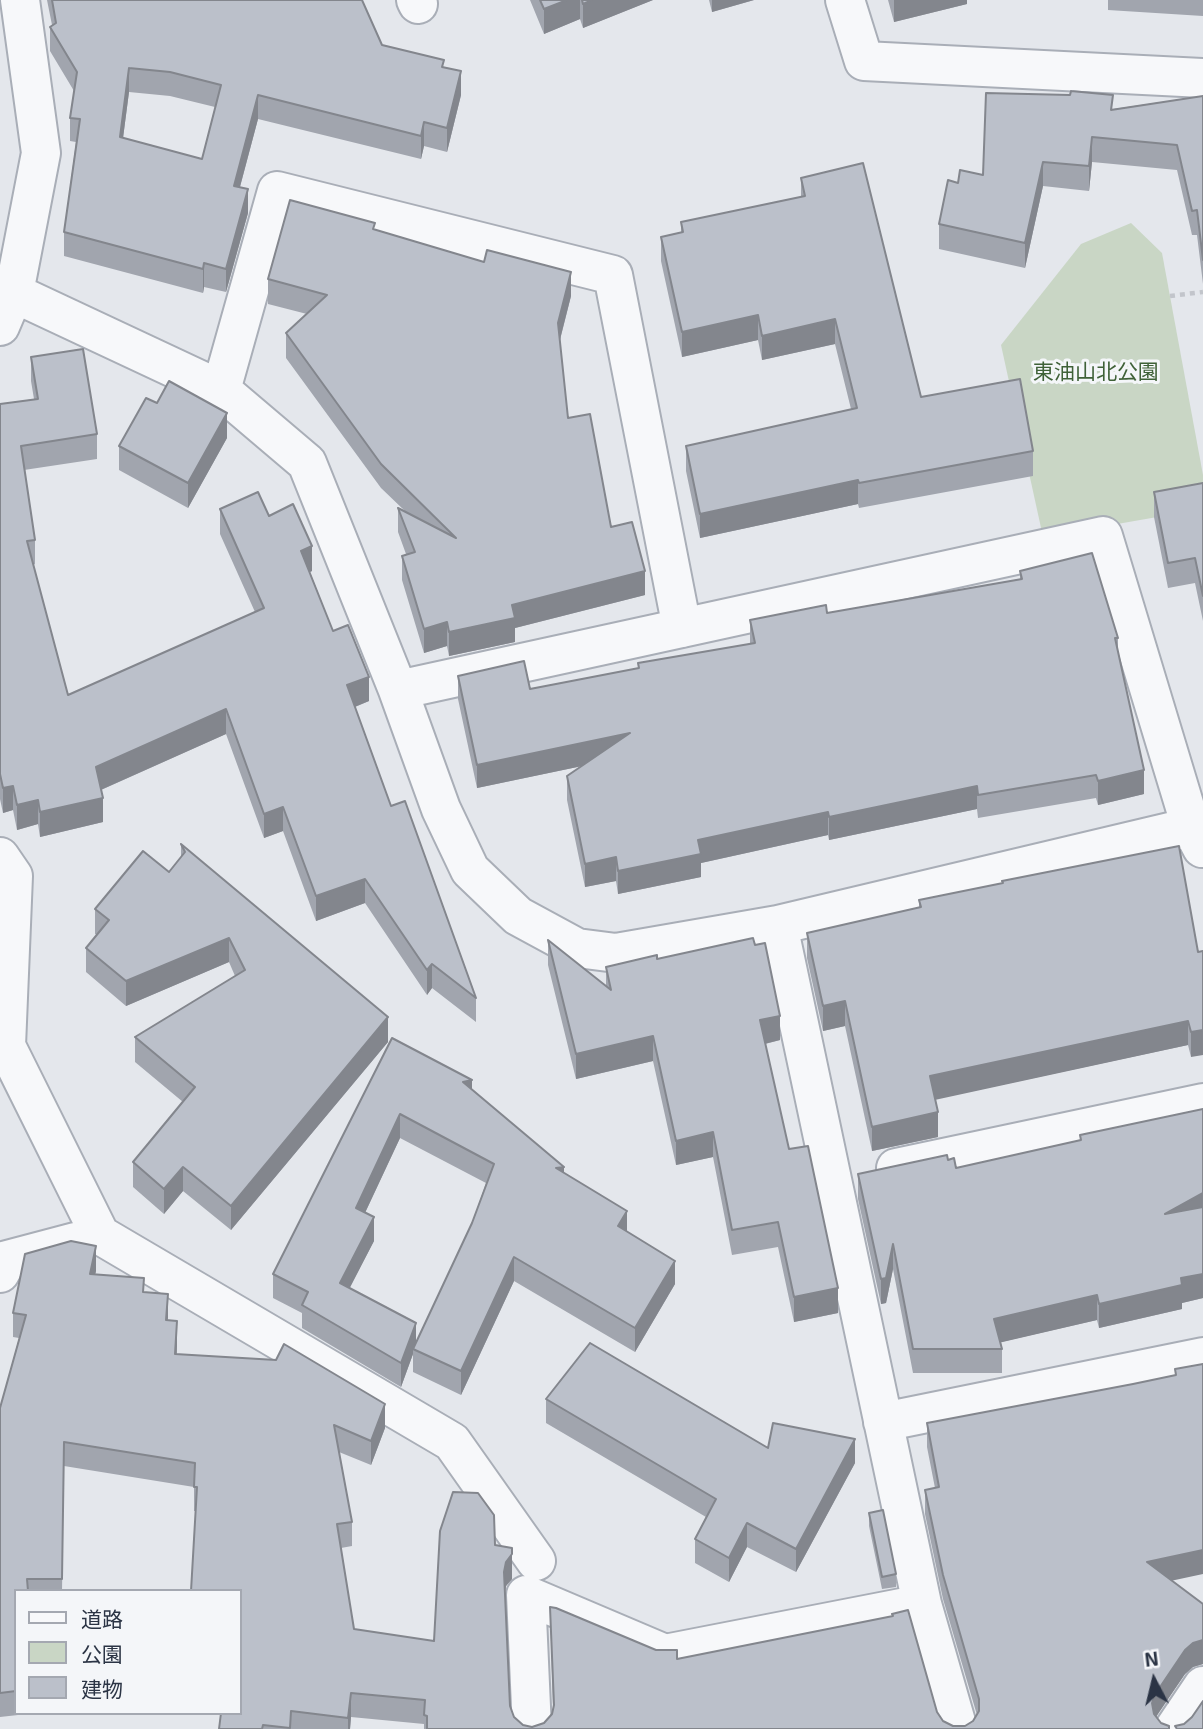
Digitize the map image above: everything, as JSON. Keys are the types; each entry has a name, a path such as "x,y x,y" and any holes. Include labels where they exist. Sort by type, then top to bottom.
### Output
{"street":[{"path":"20,0 41,153 7,309 221,390 307,463 398,690 441,809 470,870 518,916 577,948 615,953 778,925 1199,834 1103,536 398,690"},
{"path":"845,0 864,61 1203,78"},
{"path":"221,390 278,191 613,275 682,628"},
{"path":"0,857 12,876 6,1046 100,1235 452,1442 536,1561"},
{"path":"778,925 922,1604 958,1729"},
{"path":"833,1182 1203,1102"},
{"path":"0,1273 7,1260 100,1235"},
{"path":"883,1422 1203,1357"},
{"path":"532,1729 526,1595 665,1654 922,1604"},
{"path":"1174,1729 1203,1686"}],"path":[{"path":"1170,296 1203,292"}],"green space":[{"name":"東油山北公園","path":"1131,223 1162,253 1203,475 1203,509 1043,537 1001,345 1081,244"}],"building":[{"path":"52,0 362,0 382,45 444,60 442,67 461,71 447,128 424,122 421,136 258,95 234,186 248,189 226,269 204,263 203,269 64,232 80,119 70,118 77,72 50,27 56,23","holes":["129,68 170,72 221,85 202,159 120,137"]},
{"path":"540,0 567,0 544,9"},
{"path":"1071,91 1113,95 1111,110 1203,96 1203,260 1197,210 1192,211 1177,145 1092,137 1089,166 1043,162 1025,243 939,224 948,180 958,183 960,170 983,175 986,93 1070,95"},
{"path":"863,163 921,397 1020,379 1033,451 859,483 858,480 700,514 686,446 857,408 835,319 762,336 758,315 682,332 661,237 683,232 681,222 805,196 801,178"},
{"path":"290,200 375,223 373,229 484,262 487,250 571,272 558,323 568,418 590,414 611,527 632,522 645,571 512,605 515,618 449,632 447,622 424,629 402,556 415,552 398,508 456,538 381,464 286,333 327,295 268,279"},
{"path":"83,349 97,434 21,446 35,540 27,541 68,695 264,608 220,509 258,492 269,516 293,504 312,546 301,551 333,631 348,625 369,677 347,685 391,806 405,801 476,998 432,964 427,970 365,879 316,896 283,807 264,814 226,709 96,767 103,798 40,812 38,800 17,805 13,786 3,788 0,774 0,404 38,399 31,357"},
{"path":"169,381 227,413 188,483 119,446 146,398 157,403"},
{"path":"1203,483 1203,596 1195,558 1168,563 1154,492"},
{"path":"1092,553 1118,638 1115,638 1144,770 1098,781 1096,775 978,795 977,786 829,817 828,812 698,840 701,854 618,871 616,857 585,864 567,776 630,733 477,765 458,676 524,661 530,689 639,668 638,663 755,643 750,620 826,605 827,613 1022,579 1020,571"},
{"path":"181,844 388,1017 231,1206 183,1167 164,1189 133,1162 195,1087 135,1037 245,970 229,938 126,981 86,948 109,920 95,909 143,851 169,872 185,852"},
{"path":"1179,846 1198,952 1203,951 1203,1030 1191,1032 1188,1021 930,1076 938,1112 872,1127 845,1001 823,1006 807,933 921,907 919,900"},
{"path":"753,938 755,945 765,943 780,1016 760,1020 789,1149 808,1146 838,1288 794,1297 778,1222 732,1230 713,1132 676,1141 653,1036 576,1054 548,940 611,990 606,967"},
{"path":"392,1038 472,1080 463,1082 564,1167 556,1168 627,1211 618,1226 675,1261 635,1328 514,1257 461,1371 413,1349 472,1223 494,1164 400,1114 356,1208 374,1217 340,1283 416,1323 401,1363 302,1305 308,1292 273,1274"},
{"path":"1203,1109 1203,1193 1165,1214 1203,1207 1203,1274 1181,1278 1182,1285 1099,1304 1097,1295 994,1319 1002,1349 913,1349 893,1244 886,1278 881,1279 858,1174 947,1155 948,1160 954,1158 956,1168 1081,1140 1080,1135"},
{"path":"71,1241 96,1246 90,1274 144,1278 143,1292 168,1294 166,1320 177,1321 175,1354 276,1360 284,1344 385,1404 371,1441 334,1425 352,1522 337,1524 354,1629 434,1641 440,1531 453,1492 478,1493 494,1515 495,1545 512,1548 504,1572 510,1706 514,1717 523,1725 532,1727 544,1723 552,1714 554,1705 550,1607 656,1650 677,1650 677,1659 893,1616 892,1614 908,1610 937,1712 943,1721 953,1726 965,1726 973,1721 979,1711 979,1699 943,1575 925,1490 939,1487 927,1423 1176,1375 1175,1369 1203,1364 1203,1550 1147,1562 1203,1604 1203,1640 1193,1643 1185,1650 1152,1703 1154,1714 1161,1723 1169,1726 1169,1729 427,1729 425,1700 351,1693 348,1718 291,1711 290,1728 263,1725 262,1729 219,1729 221,1715 242,1715 242,1589 191,1589 197,1487 194,1487 195,1463 64,1442 62,1579 27,1579 28,1589 14,1589 14,1691 0,1693 0,1408 26,1315 13,1313 25,1254"},
{"path":"590,1343 768,1448 773,1423 855,1439 796,1549 747,1523 729,1558 695,1539 716,1499 546,1399"},
{"path":"883,1510 896,1574 882,1577 869,1513"},
{"path":"1203,1701 1203,1729 1177,1729 1175,1726 1184,1724 1192,1717"}]}
